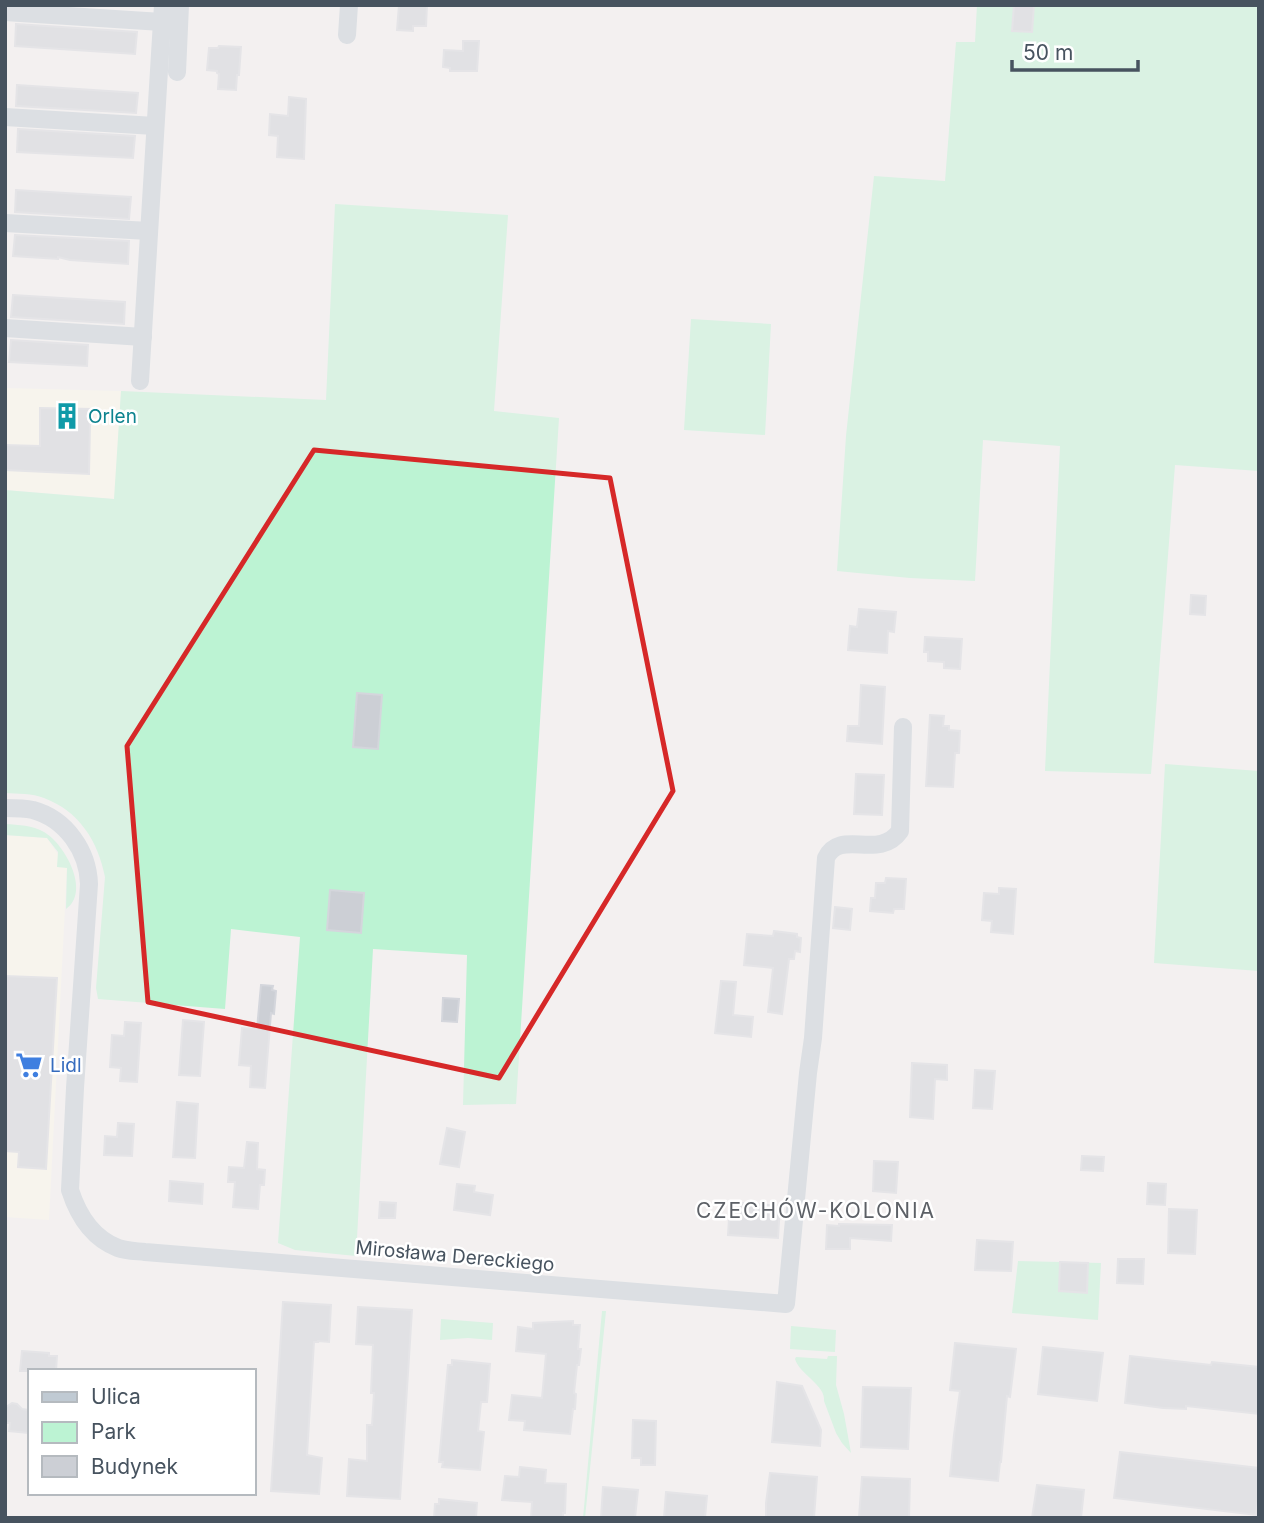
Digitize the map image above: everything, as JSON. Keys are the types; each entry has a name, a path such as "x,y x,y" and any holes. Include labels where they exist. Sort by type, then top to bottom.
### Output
{"street":[{"path":"177,72 180,5"},
{"path":"347,34 349,5"},
{"path":"5,12 162,14 141,381"},
{"path":"5,117 155,126"},
{"path":"5,223 149,231"},
{"path":"5,328 143,337"},
{"name":"Mirosława Dereckiego","path":"5,808 33,810 55,821 74,838 86,862 89,884 70,1190 75,1206 92,1231 106,1242 120,1249 786,1304 813,1038 826,858 829,851 840,845 882,845 894,839 900,831 903,727"}],"highlighted area":[{"path":"314,450 610,478 673,791 499,1078 148,1002 127,746"}],"shaded area":[{"path":"5,388 121,391 115,499 5,490"},
{"name":"Lidl","path":"5,835 47,838 67,868 49,1220 5,1217"}],"green space":[{"path":"977,5 1259,5 1259,471 1175,465 1151,774 1045,771 1060,446 983,440 975,581 837,571 846,436 874,176 945,181 956,42 975,42"},
{"path":"335,204 508,215 494,411 559,418 516,1104 463,1105 467,955 373,949 356,1256 295,1250 278,1243 300,937 231,929 225,1009 98,999 96,988 105,877 97,851 77,819 56,804 35,795 5,793 5,490 114,499 121,391 326,400"},
{"path":"691,319 771,324 765,435 684,430"},
{"path":"1165,764 1259,771 1259,971 1154,963"},
{"path":"5,824 44,832 60,847 76,880 73,901 66,909 67,868 57,867 58,852 47,838 5,835"},
{"path":"1018,1261 1101,1263 1098,1320 1012,1313"},
{"path":"602,1311 606,1311 583,1518"},
{"path":"441,1319 493,1323 492,1340 440,1340"},
{"path":"791,1326 836,1330 835,1352 790,1349"},
{"path":"828,1356 837,1356 836,1385 851,1453 836,1433 824,1395 795,1359 827,1359"}],"building":[{"path":"399,5 427,5 426,26 413,26 413,31 397,30"},
{"path":"1014,5 1034,5 1032,32 1012,31"},
{"path":"16,24 137,32 135,54 15,46"},
{"path":"463,41 479,41 477,71 450,71 450,68 443,67 444,50 463,51"},
{"path":"241,47 236,90 218,89 219,74 217,71 207,70 209,48"},
{"path":"17,85 138,93 136,113 16,106"},
{"path":"289,97 306,99 304,159 277,157 278,136 269,135 270,114 288,116"},
{"path":"18,129 135,136 133,158 17,152"},
{"path":"16,190 131,197 129,219 15,212"},
{"path":"15,235 129,241 128,264 58,257 13,256"},
{"path":"13,295 125,302 124,324 11,317"},
{"path":"11,340 88,345 87,366 9,362"},
{"path":"40,408 93,409 89,474 5,470 5,445 40,446"},
{"path":"1191,595 1206,596 1205,615 1190,614"},
{"path":"859,609 896,612 894,632 888,631 887,653 848,650 850,626 857,627"},
{"path":"925,637 962,639 960,669 944,668 944,662 928,661 928,652 924,652"},
{"path":"861,685 885,687 882,744 847,741 848,726 859,726"},
{"path":"357,693 382,695 378,749 353,747"},
{"path":"930,715 944,716 943,726 949,726 949,730 960,731 959,753 955,753 953,787 926,786"},
{"path":"856,774 884,775 882,815 854,814"},
{"path":"886,878 906,879 904,909 894,909 893,913 870,911 871,898 875,898 876,883 885,883"},
{"path":"999,888 1016,889 1013,934 991,932 992,921 982,920 984,893 999,894"},
{"path":"330,890 364,893 361,933 327,930"},
{"path":"835,907 852,909 850,930 833,928"},
{"path":"774,931 797,934 797,937 801,938 800,952 795,951 794,959 789,959 782,1014 768,1012 773,968 744,965 747,934 773,936"},
{"name":"Lidl","path":"5,976 57,978 46,1169 18,1167 19,1152 5,1151"},
{"path":"721,981 736,982 733,1015 753,1017 751,1037 715,1033"},
{"path":"261,985 273,986 272,990 276,991 274,1014 271,1013 265,1088 250,1087 251,1066 239,1065 242,1028 257,1029"},
{"path":"443,998 459,999 457,1022 442,1021"},
{"path":"183,1020 204,1022 200,1076 179,1075"},
{"path":"125,1022 141,1023 137,1082 120,1081 121,1068 110,1067 112,1035 124,1036"},
{"path":"912,1063 947,1065 947,1080 935,1079 933,1119 910,1117"},
{"path":"975,1070 995,1071 992,1109 973,1108"},
{"path":"177,1102 198,1104 195,1158 173,1157"},
{"path":"118,1123 134,1124 132,1156 104,1155 105,1136 117,1137"},
{"path":"447,1128 465,1132 459,1167 440,1164"},
{"path":"247,1142 258,1143 257,1169 265,1170 264,1185 260,1185 258,1209 233,1207 235,1182 228,1182 229,1167 244,1168"},
{"path":"1082,1156 1104,1157 1103,1171 1081,1170"},
{"path":"874,1161 898,1162 896,1193 873,1191"},
{"path":"170,1181 203,1184 202,1204 169,1201"},
{"path":"1148,1183 1166,1184 1165,1205 1147,1204"},
{"path":"457,1184 475,1186 474,1192 493,1195 490,1215 454,1210"},
{"path":"380,1202 396,1203 395,1218 379,1218"},
{"path":"730,1202 780,1206 778,1238 728,1235"},
{"path":"1169,1209 1197,1210 1195,1254 1168,1253"},
{"path":"827,1225 892,1225 891,1241 850,1238 850,1249 826,1249"},
{"path":"977,1240 1013,1242 1011,1271 975,1270"},
{"path":"1118,1259 1144,1259 1143,1284 1117,1283"},
{"path":"1060,1262 1088,1263 1087,1293 1059,1291"},
{"path":"283,1302 331,1305 329,1342 314,1342 307,1455 322,1458 319,1494 271,1491"},
{"path":"358,1307 412,1310 400,1499 347,1496 349,1459 367,1461 367,1425 372,1425 374,1393 371,1393 373,1345 356,1344"},
{"path":"573,1321 573,1325 580,1325 578,1349 581,1349 570,1434 524,1430 525,1421 509,1420 512,1395 542,1398 546,1354 516,1351 518,1327 533,1329 533,1323"},
{"path":"955,1343 1016,1349 1010,1397 1007,1396 998,1481 950,1476 960,1391 950,1390"},
{"path":"1043,1347 1103,1353 1097,1401 1038,1394"},
{"path":"22,1351 57,1356 56,1369 20,1371"},
{"path":"1130,1356 1259,1367 1259,1414 1125,1403"},
{"path":"452,1360 490,1364 487,1402 481,1402 478,1431 484,1432 480,1470 442,1467 443,1462 439,1462 448,1365 452,1365"},
{"path":"777,1382 802,1386 821,1430 820,1446 772,1442"},
{"path":"863,1387 911,1388 908,1449 861,1447"},
{"path":"12,1403 28,1410 28,1433 9,1431 10,1423 5,1423 6,1407"},
{"path":"633,1420 656,1421 655,1465 641,1465 641,1458 632,1458"},
{"path":"1120,1452 1259,1468 1256,1515 1114,1498"},
{"path":"520,1467 546,1470 545,1483 566,1484 563,1518 531,1518 532,1502 502,1500 505,1476 519,1477"},
{"path":"770,1473 817,1477 814,1518 766,1518"},
{"path":"862,1477 910,1479 909,1518 859,1517"},
{"path":"1037,1485 1084,1490 1081,1518 1032,1518"},
{"path":"603,1487 638,1490 635,1518 601,1518"},
{"path":"666,1492 707,1496 705,1518 664,1518"},
{"path":"439,1499 477,1503 476,1518 434,1518 435,1504 439,1504"}],"place":[{"name":"Orlen","path":"67,416"},
{"name":"Lidl","path":"29,1065"}],"district":[{"name":"CZECHÓW-KOLONIA","path":"816,1210"}]}
